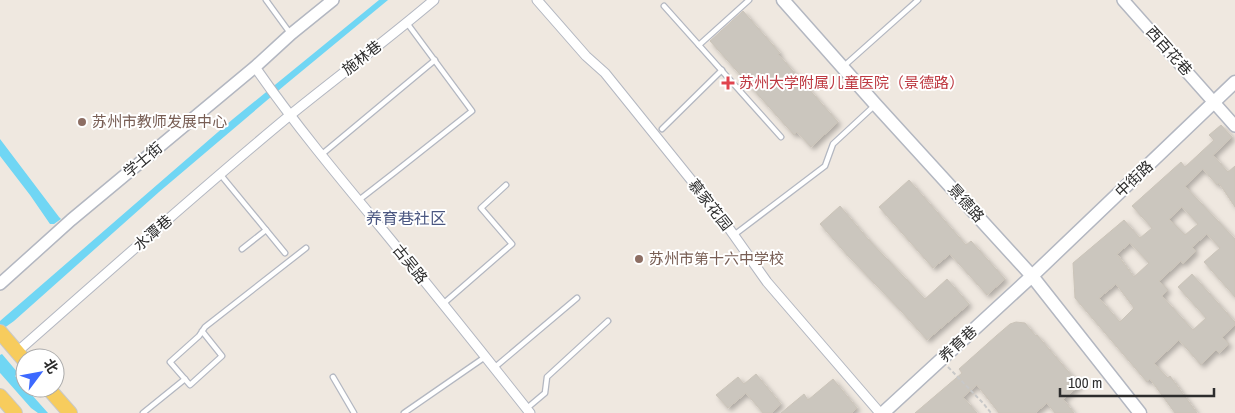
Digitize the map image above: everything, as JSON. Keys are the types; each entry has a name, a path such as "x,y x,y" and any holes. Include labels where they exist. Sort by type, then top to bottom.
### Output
{"main road":[{"name":"景德路","path":"783,0 1032,276 1140,413"},
{"name":"中街路","path":"1032,276 1235,82"},
{"name":"养育巷","path":"883,413 1032,276"},
{"path":"0,333 15,349"},
{"path":"0,396 15,413"},
{"path":"57,398 70,413"}],"street":[{"name":"学士街","path":"0,284 71,220 259,72 291,34 333,0"},
{"name":"施林巷","path":"290,115 434,0"},
{"name":"慕家花园","path":"537,0 586,56 605,73 721,217 766,282 880,413"},
{"name":"西百花巷","path":"1123,0 1235,126"},
{"name":"古吴路","path":"259,72 321,155 528,411"},
{"name":"水潭巷","path":"30,348 220,174 290,115"}],"lane":[{"path":"266,0 291,34"},
{"path":"700,46 749,0"},
{"path":"843,67 918,0"},
{"path":"664,6 781,137"},
{"path":"358,200 472,111 407,23"},
{"path":"321,155 435,60"},
{"path":"662,129 722,70"},
{"path":"734,235 825,166 833,144 876,105"},
{"path":"220,174 285,253"},
{"path":"443,304 512,244 481,208 506,185"},
{"path":"242,249 266,230"},
{"path":"202,331 222,356 190,385 170,362 199,336 202,331 205,327 306,248"},
{"path":"494,368 577,298"},
{"path":"528,411 545,392 547,377 608,321"},
{"path":"404,413 485,357"},
{"path":"333,377 354,413"},
{"path":"143,413 185,379"}],"path":[{"path":"941,360 991,413"}],"water":[{"path":"379,0 388,0 159,192 14,321 0,331 0,321 233,119"},
{"path":"0,139 61,219 54,224 50,224 0,156"},
{"path":"2,354 15,369 15,390 0,373 0,355"},
{"path":"22,398 35,398 48,413 38,413"}],"building":[{"path":"743,11 838,122 811,147 797,132 794,135 710,41"},
{"path":"1221,125 1232,137 1213,155 1228,172 1235,166 1235,207 1219,183 1217,185 1203,169 1185,186 1235,239 1235,297 1204,262 1220,248 1207,234 1192,247 1196,251 1183,264 1181,261 1159,281 1168,290 1162,296 1193,330 1206,318 1178,287 1192,274 1235,322 1235,325 1222,337 1229,344 1219,353 1216,350 1201,365 1179,340 1154,363 1168,378 1170,376 1197,413 1175,413 1150,379 1147,382 1075,298 1073,263 1124,220 1140,238 1152,228 1132,206 1181,162 1185,167 1214,140 1209,135","holes":["1182,207 1198,224 1185,235 1169,219","1130,243 1149,263 1134,277 1117,254","1116,284 1134,308 1120,322 1099,298"]},
{"path":"909,180 966,245 971,241 1005,279 987,295 950,254 933,268 879,207"},
{"path":"840,206 868,239 925,299 947,279 969,304 927,340 820,224"},
{"path":"1016,322 1025,323 1080,385 1063,399 1074,413 1055,413 1047,403 1035,413 999,413 977,385 963,397 977,413 915,413 962,373 959,369 1010,324"},
{"path":"756,374 781,404 771,413 763,413 746,393 728,408 716,395 738,377 744,384"},
{"path":"833,379 857,408 851,413 781,413 804,394 808,400"}],"place":[{"name":"苏州大学附属儿童医院（景德路）","path":"728,83"},
{"name":"苏州市教师发展中心","path":"82,122"},
{"name":"苏州市第十六中学校","path":"639,259"}],"district":[{"name":"养育巷社区","path":"406,218"}]}
